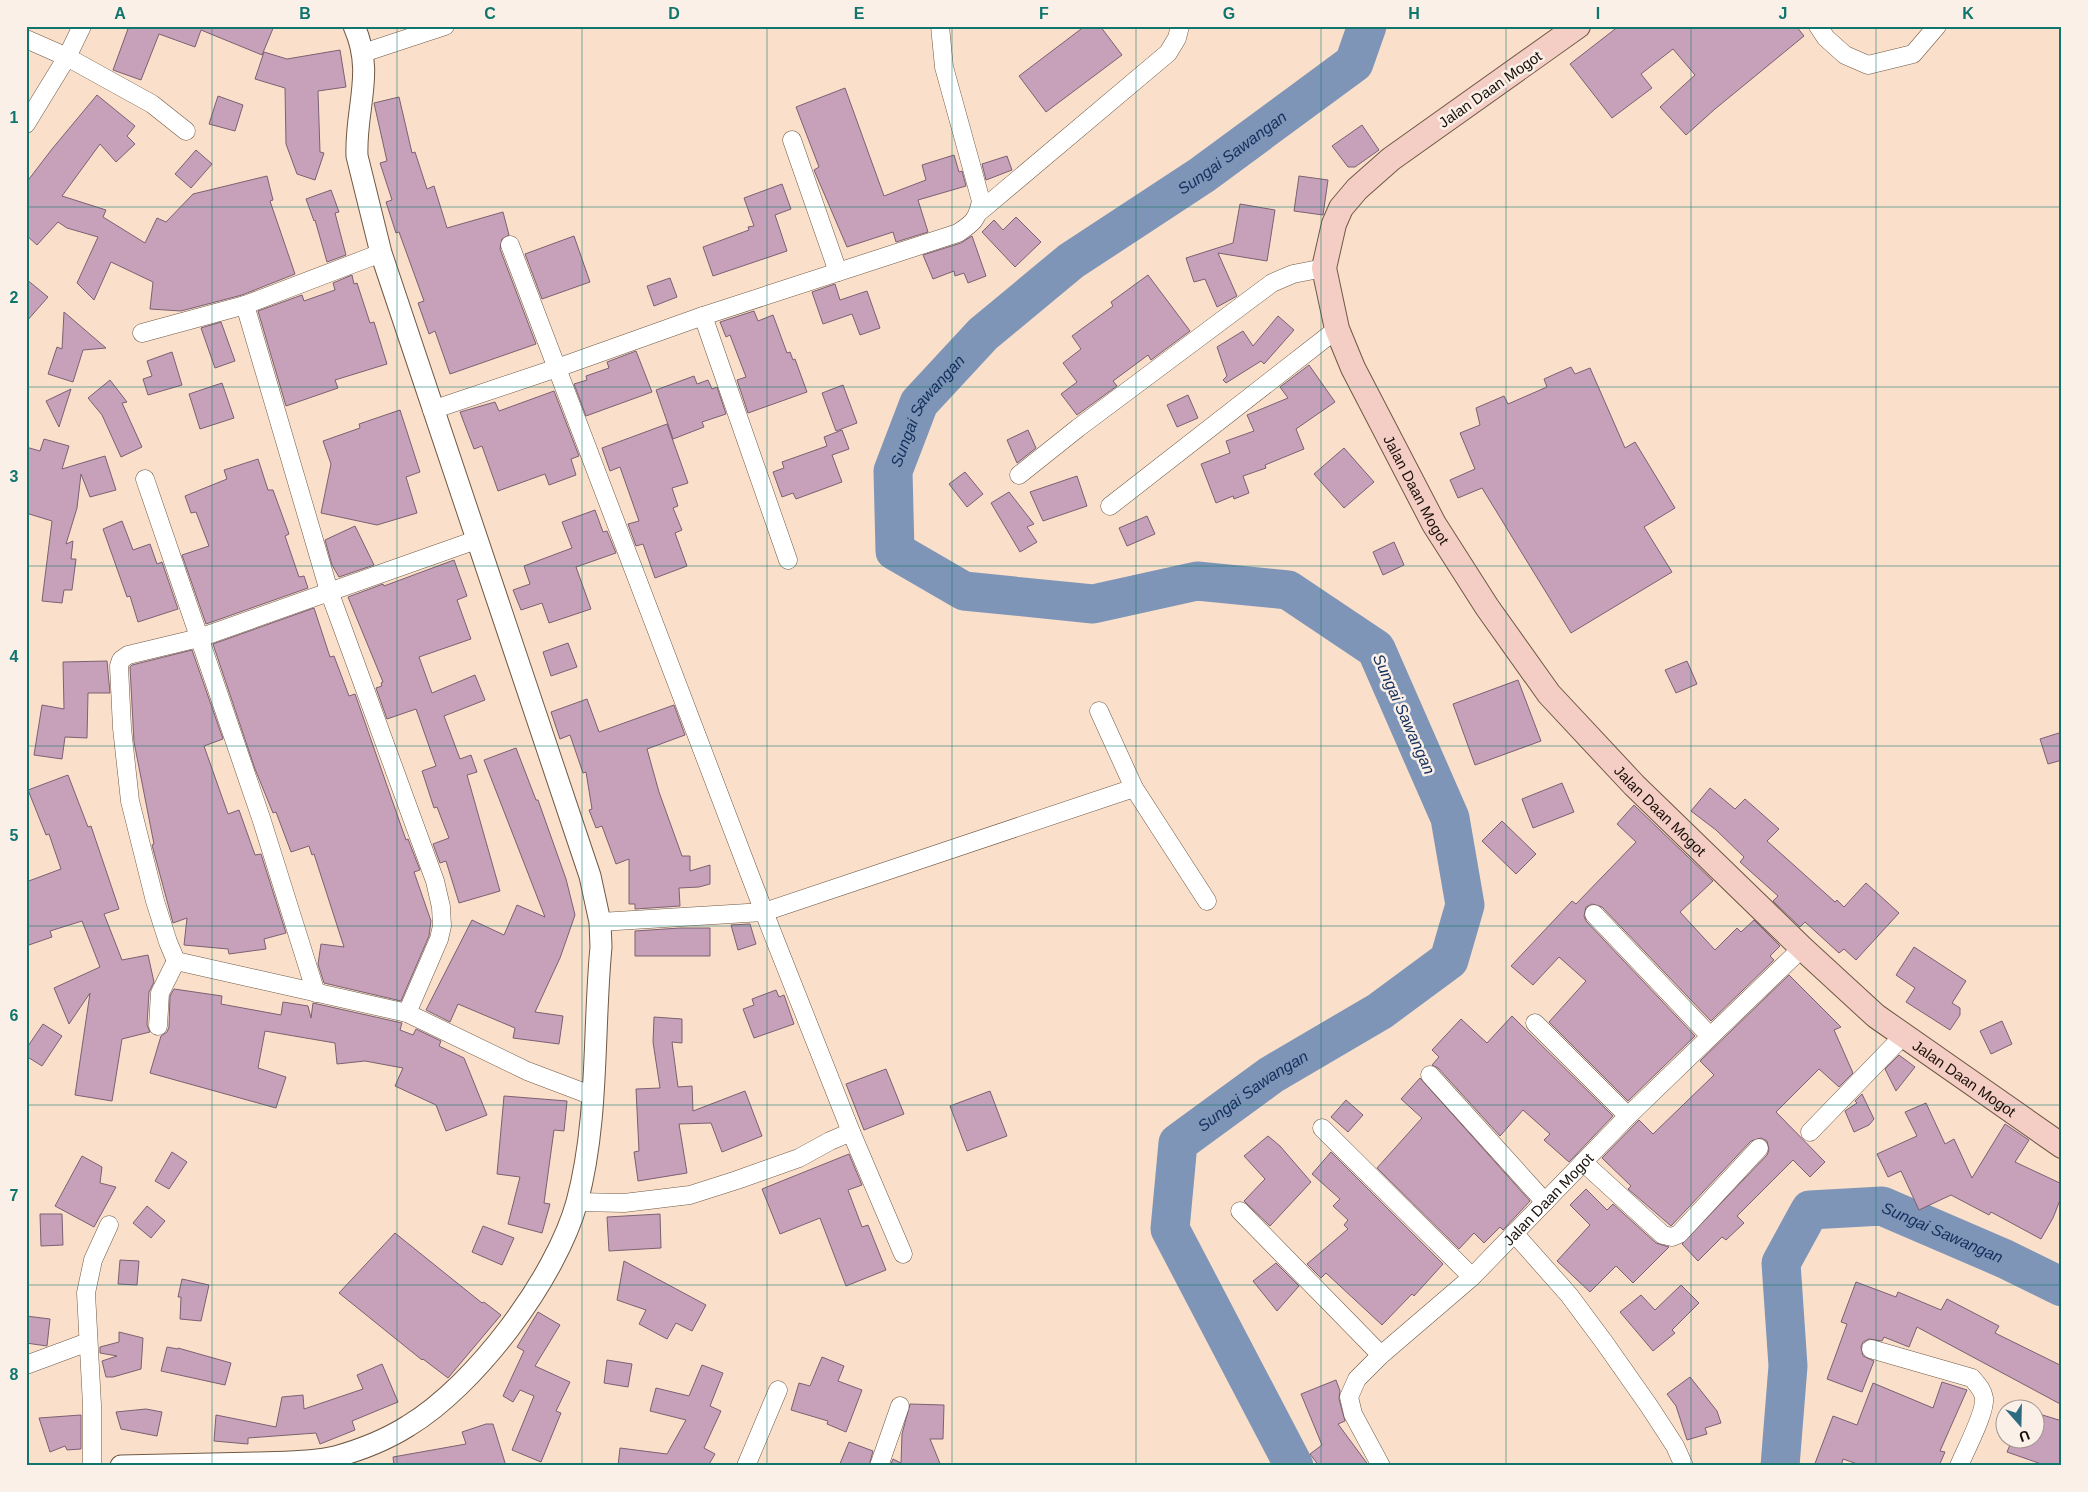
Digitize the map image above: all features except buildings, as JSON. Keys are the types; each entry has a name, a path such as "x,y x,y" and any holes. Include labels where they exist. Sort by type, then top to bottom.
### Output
{"main road":[{"name":"Jalan Daan Mogot","path":"1578,26 1391,159 1357,189 1341,208 1334,224 1324,268 1338,329 1353,368 1434,524 1487,608 1549,694 1634,785 1802,948 1876,1016 2062,1146"}],"street":[{"path":"26,124 67,57 82,26"},
{"path":"121,1466 314,1460 356,1450 410,1426 467,1377 498,1342 532,1297 553,1262 577,1202 588,1140 601,947 600,922 584,852 476,540 381,253 357,156 356,140 365,68 363,53 354,26"},
{"path":"363,53 445,26"},
{"path":"432,410 703,316 958,233 973,223 981,201 944,67 940,26"},
{"path":"978,213 1168,53 1178,38 1180,26"},
{"path":"1818,26 1826,38 1846,55 1868,65 1913,54 1938,26"},
{"path":"26,39 67,57 152,104 186,131"},
{"path":"792,140 838,272"},
{"path":"510,245 764,912 851,1132 903,1254"},
{"path":"142,333 245,305 381,253"},
{"path":"1019,475 1078,428 1272,284 1293,274 1324,268"},
{"path":"245,305 329,590 417,829 441,907 442,926 439,939 407,1013"},
{"path":"703,316 788,560"},
{"path":"1110,506 1338,329"},
{"path":"145,479 261,818 316,993"},
{"path":"158,1026 160,993 176,961 155,901 130,801 122,728 119,666 122,660 128,655 199,638 329,590 476,540"},
{"path":"1099,711 1134,788 1207,901"},
{"path":"600,922 764,912 1134,788"},
{"path":"1594,914 1710,1036"},
{"name":"Jalan Daan Mogot","path":"1381,1466 1353,1414 1349,1397 1357,1379 1381,1355 1472,1277 1628,1116 1802,948"},
{"path":"176,961 407,1013 528,1072 592,1096"},
{"path":"1534,1022 1628,1116"},
{"path":"1810,1132 1904,1035"},
{"path":"1430,1075 1545,1202"},
{"path":"1322,1128 1472,1277"},
{"path":"577,1202 624,1203 690,1195 799,1158 851,1132"},
{"path":"1583,1162 1663,1235 1672,1237 1679,1234 1759,1148"},
{"path":"1240,1211 1381,1355"},
{"path":"92,1466 92,1405 86,1309 87,1285 93,1260 109,1225"},
{"path":"1514,1233 1570,1295 1675,1446 1684,1466"},
{"path":"26,1365 88,1342"},
{"path":"1871,1349 1972,1378 1980,1389 1985,1401 1959,1466"},
{"path":"746,1466 778,1390"},
{"path":"879,1466 900,1406"}],"waterway":[{"name":"Sungai Sawangan","path":"1294,1466 1170,1229 1178,1143 1271,1075 1380,1011 1449,960 1465,905 1450,818 1376,649 1288,590 1197,581 1093,604 964,591 895,551 893,471 919,403 983,334 1071,261 1202,175 1354,63 1367,26"},
{"name":"Sungai Sawangan","path":"1780,1466 1788,1366 1781,1263 1810,1210 1882,1206 2005,1259 2062,1287"}]}
